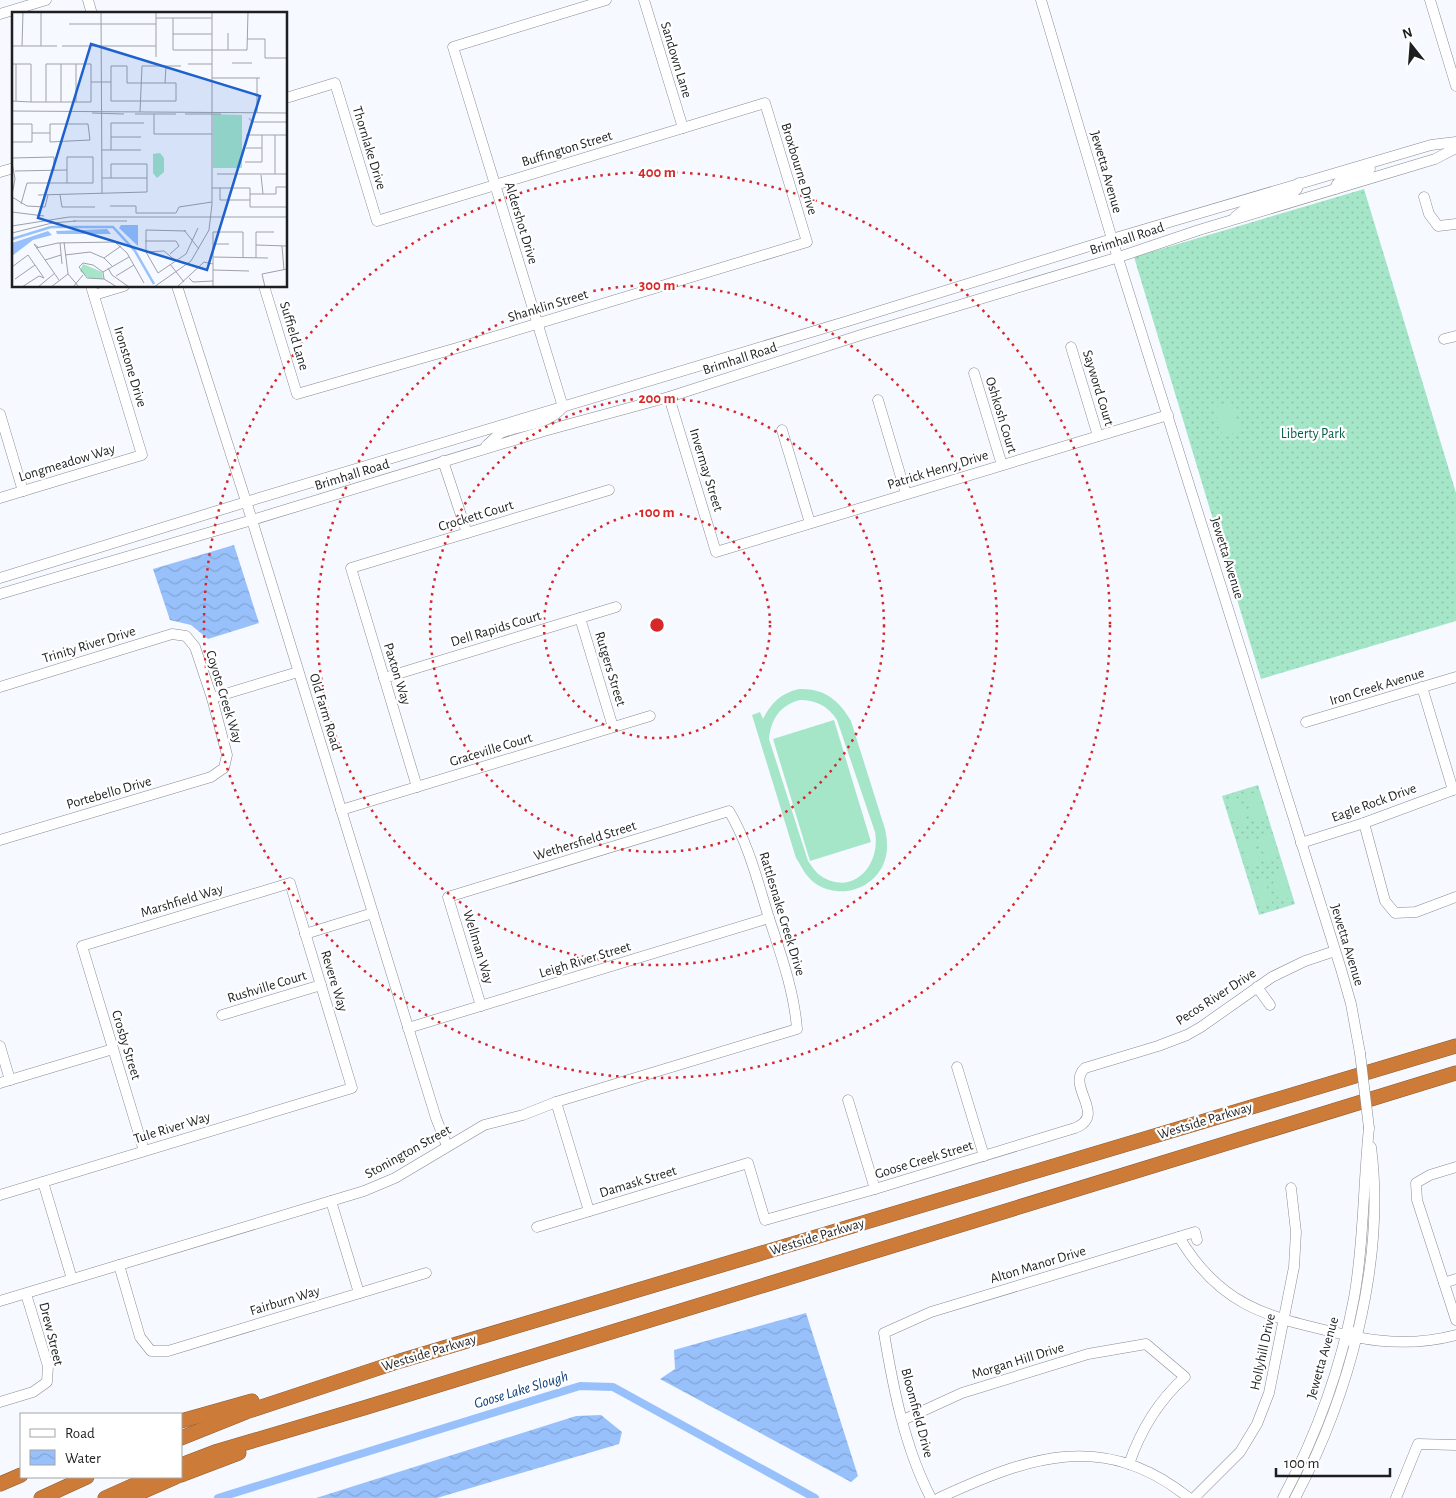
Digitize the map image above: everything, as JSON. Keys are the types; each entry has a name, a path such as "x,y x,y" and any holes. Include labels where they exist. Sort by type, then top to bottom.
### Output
{"highway":[{"name":"Westside Parkway","path":"182,1438 246,1412 400,1361 1456,1046"},
{"name":"Westside Parkway","path":"182,1465 215,1452 367,1408 1456,1073"},
{"path":"182,1421 400,1361"},
{"path":"182,1475 367,1408"},
{"path":"0,1484 20,1475"},
{"path":"41,1498 86,1478"},
{"path":"105,1498 150,1478"},
{"path":"128,1498 174,1478"}],"street":[{"path":"0,14 46,0"},
{"name":"Aldershot Drive","path":"562,407 453,47 606,0"},
{"name":"Sandown Lane","path":"644,0 683,128"},
{"name":"Jewetta Avenue","path":"1041,0 1112,238 1335,951 1351,1004 1360,1053 1375,1177 1375,1213 1365,1300 1331,1420 1311,1469 1296,1498"},
{"path":"1430,0 1456,86"},
{"name":"Thornlake Drive","path":"288,97 335,83 377,221"},
{"name":"Buffington Street","path":"377,221 765,103"},
{"name":"Broxbourne Drive","path":"765,103 807,242"},
{"name":"Brimhall Road","path":"0,578 848,321 1112,238 1431,145 1456,142"},
{"name":"Brimhall Road","path":"0,594 252,520 483,449 669,397 864,334 1435,159 1456,148"},
{"path":"1335,189 1341,179 1387,164 1397,155"},
{"path":"1230,221 1245,209 1292,194 1298,189 1299,183"},
{"path":"1424,197 1429,214 1438,226 1456,224"},
{"name":"Shanklin Street","path":"297,394 538,324 807,242"},
{"path":"93,291 112,288"},
{"name":"Old Farm Road","path":"179,288 436,1118 448,1146"},
{"name":"Suffield Lane","path":"265,288 297,394"},
{"name":"Ironstone Drive","path":"93,291 142,455"},
{"path":"1444,339 1456,336"},
{"name":"Sayword Court","path":"1071,347 1098,436"},
{"name":"Oshkosh Court","path":"974,373 1002,465"},
{"name":"Invermay Street","path":"669,397 716,552"},
{"path":"878,400 906,494"},
{"path":"483,449 500,434 544,421 557,414 562,407"},
{"path":"0,414 23,491"},
{"name":"Patrick Henry Drive","path":"716,552 1168,415"},
{"path":"782,430 810,524"},
{"name":"Longmeadow Way","path":"0,498 142,455"},
{"path":"443,461 467,533"},
{"name":"Crockett Court","path":"350,568 609,490"},
{"name":"Paxton Way","path":"350,568 417,787"},
{"name":"Dell Rapids Court","path":"384,678 616,607"},
{"name":"Rutgers Street","path":"580,618 613,727"},
{"name":"Trinity River Drive","path":"0,687 172,634 186,636"},
{"name":"Coyote Creek Way","path":"186,636 194,647 212,698 226,755 224,768"},
{"path":"212,698 298,672"},
{"name":"Iron Creek Avenue","path":"1306,722 1456,677"},
{"path":"1422,687 1454,789"},
{"name":"Graceville Court","path":"341,810 650,716"},
{"name":"Portebello Drive","path":"0,840 211,777 224,768"},
{"name":"Eagle Rock Drive","path":"1301,843 1364,823 1454,789"},
{"name":"Wethersfield Street","path":"448,897 729,811"},
{"name":"Rattlesnake Creek Drive","path":"729,811 745,843 769,918 792,993 797,1029"},
{"path":"1364,823 1385,901 1395,913 1416,912 1456,897"},
{"name":"Revere Way","path":"290,883 352,1088"},
{"name":"Marshfield Way","path":"82,946 290,883"},
{"name":"Wellman Way","path":"448,897 481,1006"},
{"path":"305,934 373,914"},
{"name":"Leigh River Street","path":"408,1028 769,918"},
{"name":"Crosby Street","path":"82,946 144,1151"},
{"name":"Pecos River Drive","path":"1086,1118 1088,1108 1079,1082 1079,1076 1082,1071 1090,1066 1158,1046 1187,1035 1288,968 1335,951"},
{"name":"Rushville Court","path":"222,1016 321,985"},
{"path":"1257,987 1270,1005"},
{"name":"Stonington Street","path":"0,1301 379,1185 484,1126 523,1115 556,1102 797,1029"},
{"path":"0,1046 5,1081 113,1049"},
{"path":"957,1067 984,1156"},
{"name":"Tule River Way","path":"0,1195 352,1088"},
{"path":"848,1100 875,1189"},
{"path":"556,1102 589,1211"},
{"name":"Goose Creek Street","path":"765,1220 875,1189 1075,1128 1084,1123 1086,1118"},
{"name":"Jewetta Avenue","path":"1283,1498 1315,1432 1346,1335 1354,1298 1360,1250 1369,1128"},
{"name":"Damask Street","path":"537,1227 748,1163 765,1220"},
{"path":"1456,1167 1430,1175 1416,1183 1417,1200 1456,1320"},
{"path":"43,1182 72,1279"},
{"name":"Hollyhill Drive","path":"1194,1498 1240,1452 1257,1424 1269,1393 1296,1250 1291,1188"},
{"path":"331,1201 359,1293"},
{"name":"Alton Manor Drive","path":"884,1333 931,1312 1194,1232 1197,1240"},
{"path":"1179,1237 1197,1264 1223,1290 1251,1307 1284,1320 1346,1335 1348,1345 1332,1399 1331,1420"},
{"path":"1360,1250 1363,1267 1354,1327 1356,1337 1388,1343 1406,1343 1431,1341 1456,1335"},
{"name":"Fairburn Way","path":"118,1265 140,1337 151,1351 168,1351 426,1273"},
{"path":"1444,1283 1456,1279"},
{"name":"Drew Street","path":"0,1402 33,1392 47,1382 48,1366 26,1294"},
{"name":"Bloomfield Drive","path":"884,1333 894,1388 903,1420 918,1469 931,1498"},
{"name":"Morgan Hill Drive","path":"903,1420 962,1392 1088,1354 1146,1344 1185,1376 1164,1397 1150,1417 1129,1464"},
{"path":"1396,1498 1418,1444 1456,1445"},
{"path":"939,1498 993,1474 1044,1459 1069,1456 1095,1457 1129,1464 1165,1480 1189,1498"}],"green space":[{"name":"Liberty Park","path":"1364,189 1456,493 1456,621 1261,679 1134,257"},
{"path":"1231,403 1240,431 1223,436 1214,408"},
{"path":"808,689 823,693 836,701 851,721 885,829 887,842 886,856 882,867 876,876 859,888 848,891 826,889 816,884 806,875 796,858 752,715 760,712 763,719 777,699 793,691","holes":["806,700 826,708 837,720 875,832 874,856 869,866 854,880 844,883 821,876 808,861 769,739 774,719 782,709 793,702"]},
{"path":"834,720 871,842 810,861 773,739"},
{"path":"1258,785 1295,904 1259,915 1222,796"},
{"path":"1258,792 1266,817 1254,821 1246,795"},
{"path":"1239,798 1248,823 1236,827 1228,801"},
{"path":"1270,832 1278,857 1266,861 1258,835"},
{"path":"1252,837 1260,863 1248,867 1240,841"},
{"path":"1283,871 1291,897 1279,901 1271,875"},
{"path":"1264,877 1272,903 1260,906 1252,881"}],"water":[{"path":"234,545 259,623 208,639 191,625 170,620 153,569"},
{"path":"806,1313 858,1476 851,1482 660,1379 675,1369 674,1350"},
{"path":"601,1415 622,1432 619,1444 437,1498 316,1498 576,1416"}],"waterway":[{"name":"Goose Lake Slough","path":"218,1498 580,1386 613,1387 815,1498"}]}
